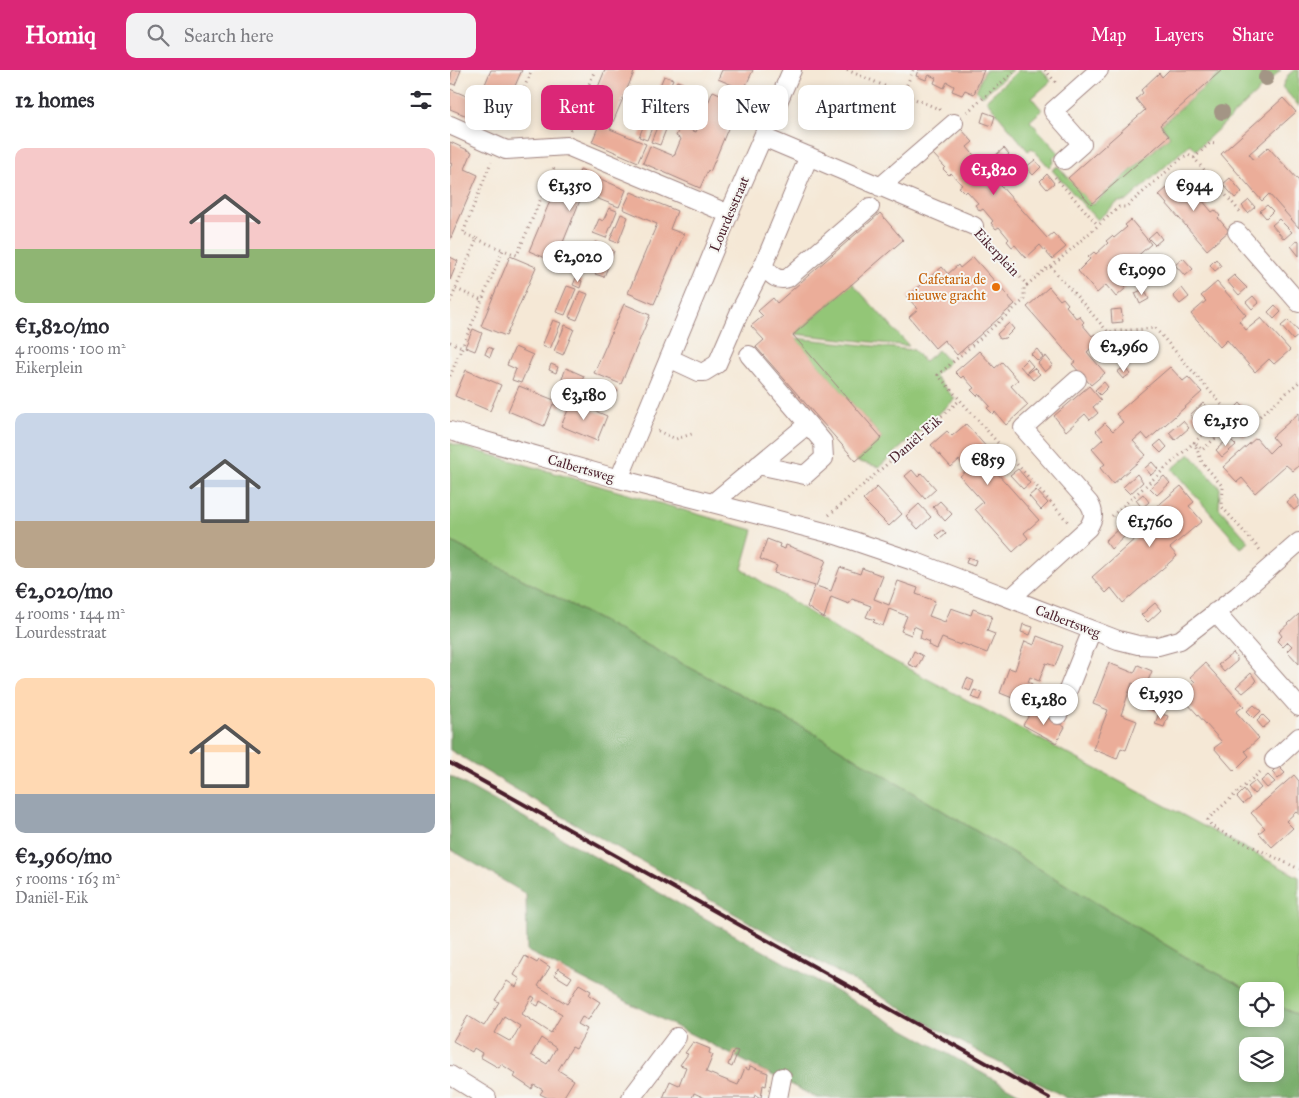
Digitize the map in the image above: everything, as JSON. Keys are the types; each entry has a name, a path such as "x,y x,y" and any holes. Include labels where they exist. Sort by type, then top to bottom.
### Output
{"street":[{"name":"Lourdesstraat","path":"619,479 668,358 792,70"},
{"path":"1064,160 1082,144 1053,111 1099,70"},
{"path":"880,187 957,120"},
{"path":"450,126 506,150 567,146 729,214"},
{"name":"Eikerplein","path":"763,137 974,226"},
{"path":"668,358 699,372 704,372 717,364 740,311 763,266 809,156"},
{"path":"763,266 777,279 788,278 870,208"},
{"path":"1237,232 1299,303"},
{"path":"749,355 823,442 824,458 805,475 758,465"},
{"path":"1010,598 1088,528 1094,516 1089,503 1023,428 1077,380"},
{"path":"713,503 808,424"},
{"name":"Calbertsweg","path":"450,432 619,479 836,535 907,559 1118,640 1138,645 1158,646 1180,640 1237,596 1299,542"},
{"path":"1216,612 1299,707"},
{"path":"1058,715 1092,630"},
{"path":"1274,760 1299,737"},
{"path":"631,1098 677,1037"},
{"path":"450,1075 488,1098"},
{"path":"778,1098 782,1077"}],"path":[{"path":"532,70 498,146 463,233 517,255 595,70"},
{"path":"847,70 882,85"},
{"path":"907,85 913,70"},
{"path":"914,99 957,120 1016,70"},
{"name":"Eikerplein","path":"974,226 1027,284 1048,267 1051,267 1120,207 1126,207 1184,157 1188,155 1194,158 1210,144 1216,144"},
{"path":"1194,158 1248,222 1237,232"},
{"path":"1064,160 1049,170 1098,225"},
{"path":"450,302 476,239"},
{"path":"450,376 503,250"},
{"path":"1051,267 1108,332 1155,328 1235,421 1252,423 1299,382"},
{"path":"1027,284 1024,287 1024,300 938,375 1079,536"},
{"path":"456,289 482,300"},
{"path":"450,342 462,347"},
{"name":"Daniël-Eik","path":"814,529 960,400"},
{"path":"1094,516 1111,516 1228,412"},
{"path":"1194,442 1202,450 1235,421"},
{"path":"642,424 676,439 695,433"},
{"path":"1194,442 1202,462 1224,487 1222,507 1274,564"},
{"path":"1274,760 1210,816 1208,820 1211,825 1299,869"}],"green space":[{"path":"985,70 1013,70 982,96 976,91"},
{"path":"1019,70 1042,70 1051,81 1032,98 1042,110 1030,121 1059,153 1053,158 1054,162 1049,167 1032,148 1028,151 986,100"},
{"path":"1224,70 1281,70 1196,150 1190,144 1127,201 1118,202 1097,220 1052,170 1058,166 1092,205 1170,136 1161,125"},
{"path":"1294,70 1299,70 1299,106 1282,87 1288,75"},
{"path":"853,284 909,346 795,334"},
{"path":"795,338 914,350 924,362 938,350 949,362 934,375 955,399 879,467 856,461 882,438"},
{"path":"450,443 753,530 742,569 845,635 1299,877 1299,1016 1284,1008 1284,982 1239,982 1239,985 1186,957 810,731 450,541"},
{"path":"1190,454 1220,488 1219,508 1249,542 1241,548 1172,469"},
{"path":"450,541 810,731 1186,957 1239,985 1239,1027 1284,1027 1284,1008 1299,1016 1299,1098 1067,1098 986,1056 544,806 450,750"},
{"path":"450,776 1027,1098 817,1098 527,951 526,894 450,849"}],"building":[{"path":"452,70 461,70 455,85 450,83"},
{"path":"491,70 522,70 515,85 485,85"},
{"path":"605,70 635,70 629,85 623,85 623,98 613,122 613,85 599,85"},
{"path":"722,70 753,70 746,85 732,85 718,79"},
{"path":"918,70 984,70 974,94 965,90 962,95 952,91 954,86 947,82 944,88 934,83 936,78 929,75 926,80 916,76"},
{"path":"1169,70 1222,70 1160,125 1169,136 1091,204 1068,178 1145,110 1136,99 1143,93 1141,90 1159,73 1162,77"},
{"path":"664,76 673,79 670,85 660,85"},
{"path":"677,81 685,84 685,85 675,85"},
{"path":"450,89 465,95 465,115 450,109"},
{"path":"713,91 718,93 718,130 727,130 710,172 708,170 700,188 643,163 650,146 674,156 681,139 676,136 678,130 696,132 697,130 708,130 708,103"},
{"path":"1283,98 1296,112 1249,154 1254,160 1268,147 1299,181 1299,228 1269,194 1262,201 1221,154"},
{"path":"984,112 995,116 992,126 981,122"},
{"path":"961,129 973,142 967,147 983,166 1004,148 1009,154 1001,162 1004,165 992,176 1047,238 1053,233 1066,247 1052,259 1040,245 1026,258 1015,245 1012,247 1007,241 1009,239 999,227 996,229 991,223 993,221 983,209 980,211 975,205 978,203 967,191 965,193 959,187 962,185 951,173 949,175 943,169 945,167 933,154"},
{"path":"597,130 612,130 646,144 638,162 592,142"},
{"path":"642,130 651,130 647,140 639,137"},
{"path":"656,130 666,130 660,145 651,142"},
{"path":"450,142 472,152 465,169 478,175 450,240 450,168 452,164 450,163"},
{"path":"1035,160 1041,167 1033,175 1026,167"},
{"path":"580,170 626,190 619,207 583,193 555,262 529,251 558,182 573,188"},
{"path":"1047,174 1054,183 1047,189 1040,181"},
{"path":"1183,174 1188,180 1186,182 1197,194 1199,192 1204,198 1202,200 1212,212 1215,210 1220,216 1218,218 1229,231 1207,250 1159,195"},
{"path":"1230,178 1242,192 1235,198 1223,184"},
{"path":"631,192 677,211 670,229 684,234 654,304 628,293 657,224 623,209"},
{"path":"1249,200 1255,207 1248,213 1242,206"},
{"path":"1267,205 1273,211 1266,218 1260,211"},
{"path":"609,208 617,211 606,238 593,233 599,219 603,221"},
{"path":"880,213 903,240 793,335 882,438 856,461 756,347 764,340 751,326 763,316 758,311 773,298 777,303"},
{"path":"621,214 628,217 618,243 610,240"},
{"path":"1279,219 1292,232 1284,239 1272,225"},
{"path":"1131,220 1151,244 1115,276 1126,288 1116,297 1106,285 1097,293 1078,271 1090,259 1088,257 1094,252 1096,254 1108,243 1106,241 1112,236 1114,238 1127,227 1125,225"},
{"path":"1156,231 1162,239 1155,245 1148,238"},
{"path":"1299,241 1299,256 1291,246"},
{"path":"595,242 602,246 591,272 583,269"},
{"path":"606,248 614,251 604,277 595,274"},
{"path":"510,256 536,267 506,336 481,326"},
{"path":"450,257 458,261 450,280"},
{"path":"973,257 1015,304 957,355 944,340 935,348 909,317 918,309 907,297 942,267 948,274 958,265 960,268"},
{"path":"1183,258 1193,269 1185,276 1175,265"},
{"path":"1216,259 1221,266 1215,271 1210,265"},
{"path":"1234,275 1247,288 1239,295 1227,281"},
{"path":"576,278 582,281 580,288 573,285"},
{"path":"1217,282 1246,315 1239,321 1246,330 1261,318 1290,350 1274,364 1269,359 1255,372 1227,340 1220,347 1191,314 1206,301 1201,296"},
{"path":"567,286 576,289 565,315 556,312"},
{"path":"1049,287 1060,300 1063,298 1068,304 1066,306 1076,318 1079,316 1084,322 1082,324 1092,336 1095,334 1100,340 1087,352 1105,373 1091,385 1072,364 1075,362 1027,307"},
{"path":"1182,288 1189,297 1180,304 1173,296"},
{"path":"1144,289 1149,299 1140,304 1135,293"},
{"path":"580,291 588,294 577,320 569,317"},
{"path":"1253,296 1259,303 1252,309 1246,302"},
{"path":"624,304 650,315 621,384 594,373"},
{"path":"1275,305 1281,312 1274,319 1268,312"},
{"path":"1121,309 1123,322 1112,323 1111,310"},
{"path":"553,320 561,323 550,349 542,346"},
{"path":"1288,320 1299,332 1299,335 1293,340 1281,326"},
{"path":"1009,323 1014,329 1005,338 1000,339 997,334"},
{"path":"565,325 574,329 563,355 554,351"},
{"path":"473,329 482,333 475,351 465,347"},
{"path":"488,347 493,349 490,357 485,354"},
{"path":"515,347 533,355 521,383 512,380 516,369 507,365"},
{"path":"1037,349 1043,357 1038,361 1031,354"},
{"path":"979,351 995,368 1002,362 1018,380 1011,386 1028,405 1006,425 995,412 993,414 987,408 990,406 979,394 977,396 971,390 974,388 963,376 961,378 955,372"},
{"path":"1046,356 1053,365 1045,372 1038,363"},
{"path":"1027,359 1033,366 1026,373 1020,366"},
{"path":"551,364 558,367 556,373 549,370"},
{"path":"1124,367 1130,374 1123,379 1117,372"},
{"path":"1170,367 1183,381 1188,377 1202,392 1148,440 1142,433 1133,441 1146,455 1113,484 1100,468 1105,464 1092,449 1103,439 1096,431 1105,423 1113,431 1123,422 1116,414"},
{"path":"566,368 584,376 576,394 567,391 560,407 553,404 544,426 508,411 519,386 554,400"},
{"path":"1034,368 1040,374 1033,380 1027,373"},
{"path":"466,370 501,385 490,411 455,396"},
{"path":"1104,382 1108,387 1100,395 1095,390"},
{"path":"600,383 618,391 614,400 596,392"},
{"path":"1089,386 1101,400 1093,407 1098,413 1090,420 1085,414 1066,431 1054,416"},
{"path":"572,401 607,416 597,441 561,426"},
{"path":"1203,403 1210,410 1196,422 1190,415"},
{"path":"1240,403 1246,410 1239,415 1234,409"},
{"path":"1299,413 1299,466 1293,471 1286,465 1255,493 1242,478 1237,482 1223,467 1256,438 1269,453 1278,444 1272,437"},
{"path":"1183,421 1189,428 1175,440 1169,433"},
{"path":"966,424 1004,467 997,473 1039,520 1024,533 1028,538 1013,552 975,509 983,502 960,476 967,470 959,460 951,467 931,445 947,431 952,436"},
{"path":"1244,425 1250,432 1243,438 1237,431"},
{"path":"1229,438 1236,445 1222,457 1216,450"},
{"path":"1161,440 1167,447 1161,453 1154,446"},
{"path":"1152,462 1158,469 1151,475 1145,468"},
{"path":"1018,469 1030,483 1023,489 1010,475"},
{"path":"912,470 918,477 922,473 936,489 925,499 905,476"},
{"path":"1137,474 1143,482 1130,494 1123,487"},
{"path":"1164,476 1170,483 1157,495 1150,488"},
{"path":"1181,486 1194,502 1189,506 1202,521 1170,548 1177,556 1123,603 1111,588 1106,593 1092,577 1145,530 1152,537 1161,529 1148,514"},
{"path":"877,487 902,514 889,526 863,500"},
{"path":"1036,490 1048,503 1041,510 1029,496"},
{"path":"1143,494 1149,502 1142,508 1136,500"},
{"path":"1295,495 1299,500 1299,506 1294,510 1287,502"},
{"path":"940,501 952,514 945,521 933,507"},
{"path":"919,504 931,517 918,529 906,516"},
{"path":"1133,516 1140,523 1132,529 1126,522"},
{"path":"1118,529 1125,536 1111,549 1105,541"},
{"path":"943,530 946,534 940,539 936,535"},
{"path":"767,539 780,544 779,547 785,549 786,545 826,560 816,586 831,591 840,567 860,574 862,568 883,576 874,599 889,605 898,581 918,588 916,594 935,601 929,616 945,622 951,608 971,615 973,609 992,616 987,631 995,634 987,653 942,638 937,649 928,645 929,642 920,638 922,630 914,626 911,635 901,631 907,616 889,609 883,626 873,622 875,620 866,617 871,606 852,599 849,604 831,597 824,618 807,607 815,586 774,573 777,566 760,559"},
{"path":"968,557 976,560 974,566 966,563"},
{"path":"1155,603 1161,610 1148,622 1141,615"},
{"path":"1299,614 1299,664 1287,651 1292,646 1288,642 1283,647 1277,641 1282,636 1279,632"},
{"path":"1023,624 1033,627 1030,635 1021,632"},
{"path":"1037,636 1063,646 1055,666 1046,663 1039,681 1030,677 1028,682 1032,684 1025,703 1000,693 1009,668 1015,670 1025,641 1034,645"},
{"path":"914,651 923,656 917,668 908,664"},
{"path":"1233,653 1237,661 1224,672 1218,665"},
{"path":"1109,663 1134,673 1138,665 1152,671 1145,688 1132,683 1121,715 1137,721 1126,750 1121,748 1117,759 1093,749 1108,710 1093,704"},
{"path":"1205,663 1244,706 1236,712 1259,738 1245,751 1249,756 1234,771 1214,748 1222,742 1180,695 1195,682 1190,677"},
{"path":"1251,673 1256,682 1243,693 1236,687"},
{"path":"967,678 974,681 970,691 963,688"},
{"path":"974,690 983,693 980,700 971,697"},
{"path":"1151,703 1158,706 1156,712 1149,709"},
{"path":"1254,705 1261,711 1254,718 1247,711"},
{"path":"1033,709 1065,727 1056,743 1023,725"},
{"path":"1159,713 1168,716 1164,727 1155,724"},
{"path":"1263,715 1270,722 1263,728 1257,721"},
{"path":"1278,766 1285,773 1278,779 1272,772"},
{"path":"1268,775 1275,782 1267,788 1261,781"},
{"path":"1294,775 1299,781 1299,815 1296,812 1286,821 1293,828 1272,847 1259,833 1265,828 1251,813"},
{"path":"1255,781 1261,788 1254,794 1248,787"},
{"path":"1244,790 1250,798 1243,804 1237,797"},
{"path":"525,956 537,963 539,960 550,967 538,986 567,1004 579,984 591,991 589,995 600,1002 588,1020 582,1017 578,1024 587,1029 576,1049 572,1047 558,1070 574,1080 563,1098 548,1098 540,1094 543,1090 534,1085 532,1089 514,1077 516,1074 501,1064 499,1068 480,1057 482,1053 474,1048 472,1052 453,1041 468,1016 484,1026 499,1002 495,1000 507,981 516,987 520,979 514,975","holes":["532,996 535,998 532,1003 538,1006 540,1001 562,1014 551,1033 522,1014","504,1016 520,1026 511,1042 495,1033","541,1038 556,1048 547,1064 531,1055"]},
{"path":"558,968 572,977 568,983 555,975"},
{"path":"693,1042 710,1049 709,1053 713,1055 706,1072 738,1085 745,1068 749,1070 750,1066 768,1073 766,1086 763,1085 761,1098 755,1095 754,1098 705,1098 694,1093 692,1098 663,1098 670,1081 679,1085 686,1067 680,1065 688,1054 685,1053"},
{"path":"734,1050 738,1051 732,1067 728,1065"}],"railway":[{"path":"450,763 1049,1098"}],"place":[{"name":"Cafetaria de nieuwe gracht","path":"996,287"}]}
